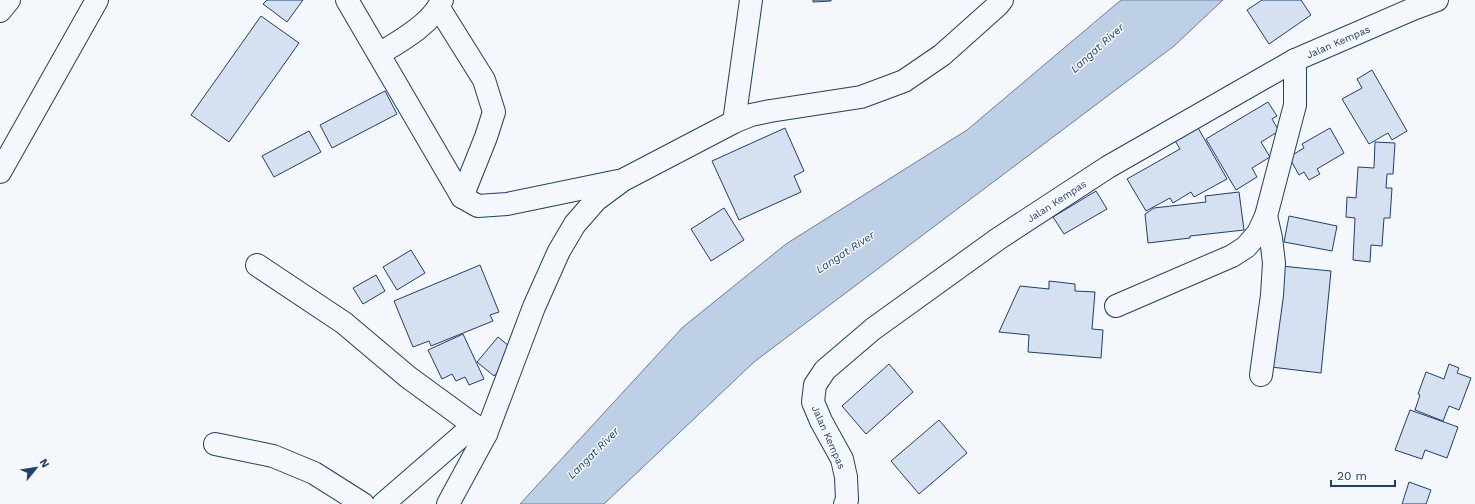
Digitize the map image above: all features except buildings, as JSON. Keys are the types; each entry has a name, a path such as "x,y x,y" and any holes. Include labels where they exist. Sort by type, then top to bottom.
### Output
{"main road":[{"path":"0,11 9,0"},
{"path":"0,172 96,0"},
{"path":"347,0 462,197 478,206 507,204 623,180"},
{"path":"734,122 751,0"},
{"path":"448,504 559,251 575,224 596,200 623,180 734,122 751,115 861,97 904,81 942,55 1002,0"},
{"name":"Jalan Kempas","path":"845,504 847,500 846,477 842,459 821,421 813,402 815,385 825,370 873,329 998,239 1115,163 1295,60 1437,0"},
{"path":"379,54 410,35 440,4 484,80 494,112 462,197"},
{"path":"1116,306 1232,256 1246,247 1258,233 1266,216 1294,105 1295,60"},
{"path":"1261,375 1272,295 1274,263 1271,238 1266,216"},
{"path":"256,265 344,323 408,376 480,429"},
{"path":"383,504 480,429"},
{"path":"215,444 273,456 314,473 363,504"}],"water":[{"name":"Langat River","path":"1121,0 1223,0 1174,46 754,362 604,504 520,504 683,327 786,244 967,130"}]}
